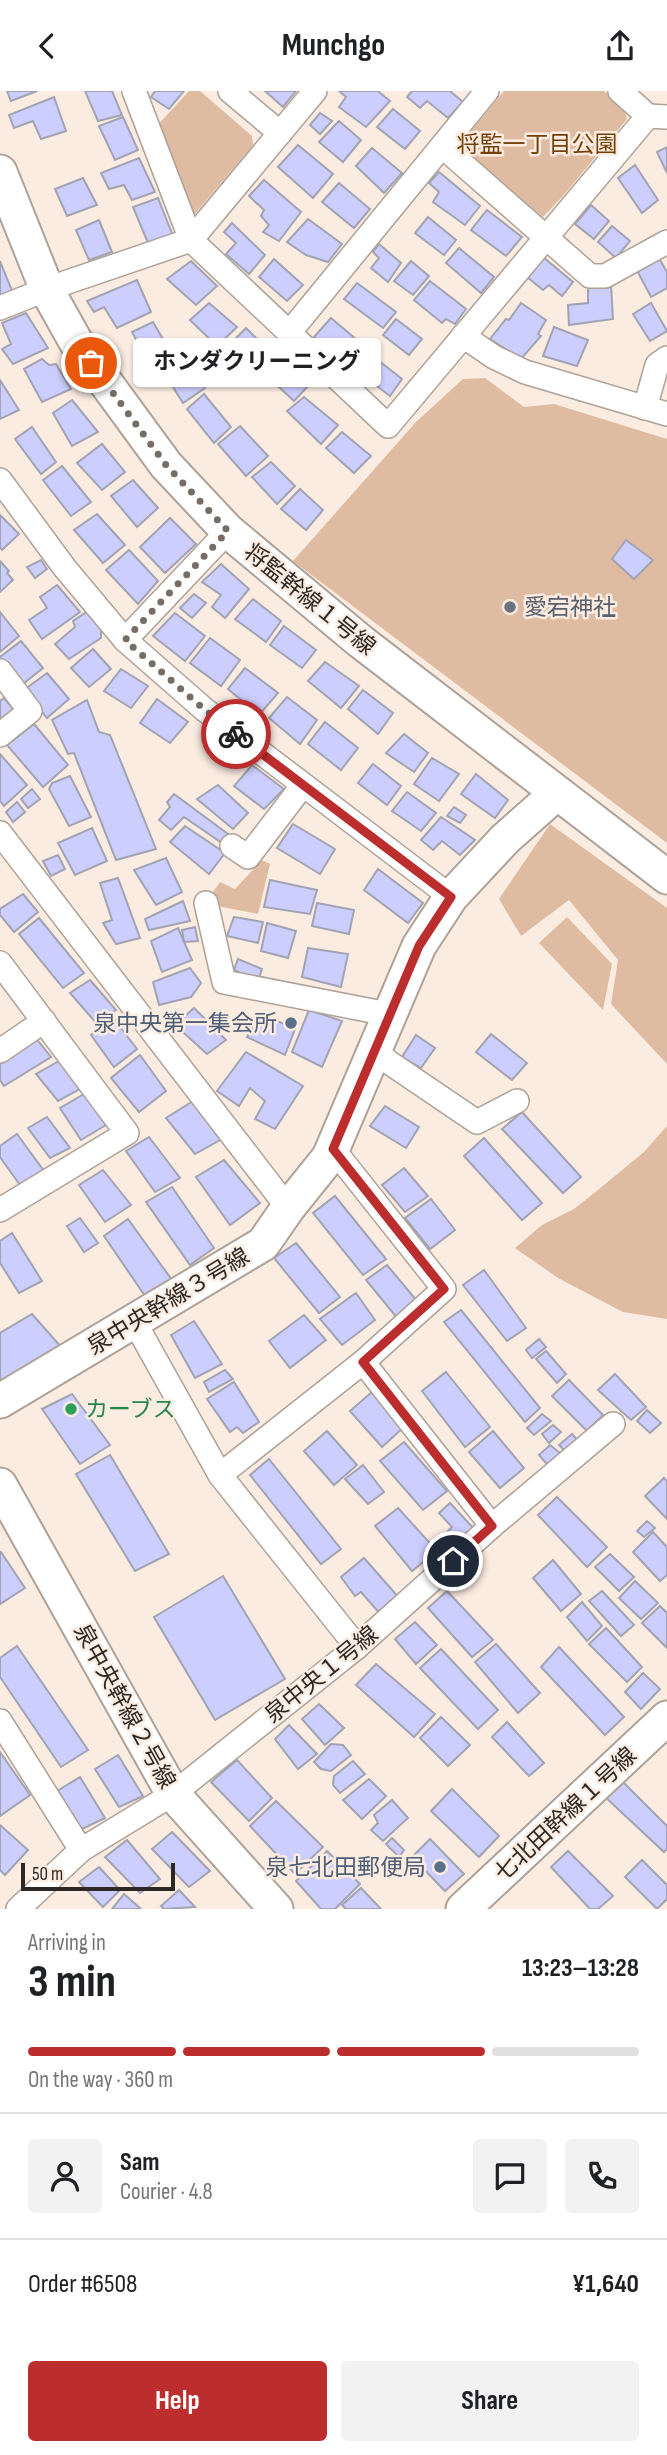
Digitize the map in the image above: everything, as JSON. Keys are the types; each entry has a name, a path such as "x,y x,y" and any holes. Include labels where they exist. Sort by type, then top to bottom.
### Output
{"street":[{"path":"134,91 191,240 388,426 546,238 658,116 620,91"},
{"path":"230,91 280,132"},
{"path":"0,308 47,289 191,240 315,91"},
{"path":"289,333 487,91"},
{"path":"442,146 590,276 605,276 667,242"},
{"name":"将監幹線１号線","path":"0,172 47,289 76,342 166,465 228,531 360,641 667,877"},
{"path":"463,336 494,357 525,372 656,411 657,365 667,358"},
{"path":"0,480 64,566 125,640 205,710 451,897"},
{"path":"125,640 228,531"},
{"path":"0,671 30,711 0,735"},
{"path":"232,846 248,857 303,785"},
{"name":"泉中央幹線３号線","path":"0,1401 263,1244 329,1157 419,946 451,897 505,839 557,793"},
{"path":"0,833 288,1209"},
{"path":"206,903 224,982 388,1014"},
{"path":"0,963 127,1133 0,1210"},
{"path":"0,1051 44,1021"},
{"path":"375,1050 477,1122 517,1101"},
{"path":"220,1475 363,1362 444,1289 333,1149"},
{"path":"134,1321 220,1475 357,1647"},
{"path":"363,1362 492,1526"},
{"name":"泉中央１号線","path":"18,1909 81,1850 173,1794 357,1647 492,1526 613,1424"},
{"name":"泉中央幹線２号線","path":"0,1485 173,1794 276,1909"},
{"name":"七北田幹線１号線","path":"463,1909 667,1719"},
{"path":"0,1721 81,1850"}],"green space":[{"path":"189,91 200,91 252,136 253,145 194,215 187,211 153,130"},
{"name":"将監一丁目公園","path":"504,91 604,91 626,114 627,119 543,217 463,151 463,141"},
{"name":"愛宕神社","path":"485,378 524,407 554,404 667,439 667,843 293,561 416,422 463,379"},
{"path":"550,824 667,908 667,1064 611,1004 618,960 569,900 521,936 499,899"},
{"path":"262,860 270,864 258,914 217,906 213,892 220,882 235,889"},
{"path":"567,917 612,964 603,1010 539,943"},
{"path":"667,1126 667,1319 623,1312 558,1278 515,1248 542,1225 574,1209 598,1190 644,1152"}],"building":[{"path":"7,91 37,91 11,101"},
{"path":"85,91 112,91 122,115 98,121"},
{"path":"155,91 184,91 169,109 151,97"},
{"path":"265,91 296,91 283,107"},
{"path":"339,91 378,91 390,101 366,127 339,107 346,97"},
{"path":"412,91 450,91 463,102 448,118 427,101 420,108 407,97"},
{"path":"54,97 66,131 41,139 33,121 14,128 9,115"},
{"path":"393,109 420,131 405,149 377,127"},
{"path":"320,113 332,121 320,134 310,125"},
{"path":"123,117 138,150 115,160 99,126"},
{"path":"339,121 361,140 343,162 319,142"},
{"path":"298,145 333,174 313,198 278,167"},
{"path":"667,147 667,173 657,152"},
{"path":"372,148 402,173 384,193 356,166"},
{"path":"139,158 155,192 132,200 124,185 109,189 101,173"},
{"path":"635,165 658,200 642,213 618,178"},
{"path":"439,172 480,206 465,225 433,202 439,192 429,183"},
{"path":"83,178 97,205 67,216 55,189"},
{"path":"264,180 301,212 279,241 263,232 269,225 261,216 264,210 249,196"},
{"path":"339,183 370,209 354,228 322,202"},
{"path":"158,198 173,236 148,243 133,207"},
{"path":"591,205 609,221 594,239 575,224"},
{"path":"487,210 522,237 506,256 471,230"},
{"path":"428,217 456,240 444,255 415,233"},
{"path":"308,219 342,244 328,262 306,255 287,242"},
{"path":"99,220 112,252 89,260 76,230"},
{"path":"232,223 265,255 249,274 226,254 236,243 224,232"},
{"path":"612,226 630,241 616,258 598,242"},
{"path":"379,244 401,263 388,282 371,268 379,258 373,252"},
{"path":"459,248 494,277 481,293 446,263"},
{"path":"656,253 667,272 667,288 651,297 634,265"},
{"path":"543,257 573,282 562,296 549,285 543,290 527,277"},
{"path":"274,259 303,285 287,301 259,277"},
{"path":"0,261 12,291 0,295"},
{"path":"191,261 217,286 196,305 167,279"},
{"path":"411,261 429,276 413,295 394,281"},
{"path":"137,280 151,312 117,328 104,307 94,312 87,301"},
{"path":"430,281 466,309 455,324 446,319 442,323 414,300"},
{"path":"357,283 396,312 383,328 344,299"},
{"path":"611,285 613,319 569,325 568,305 588,303 588,287"},
{"path":"209,303 237,327 217,346 190,320"},
{"path":"521,303 546,320 538,334 541,336 521,359 490,339"},
{"path":"651,303 667,331 650,341 633,314"},
{"path":"26,313 48,348 13,364 2,349 11,344 2,323"},
{"path":"331,318 364,346 348,367 314,337"},
{"path":"396,319 422,339 409,355 383,335"},
{"path":"153,322 173,356 150,366 132,332"},
{"path":"554,327 588,340 577,366 543,356"},
{"path":"246,328 271,353 252,373 243,368 234,376 217,358"},
{"path":"374,357 402,379 390,396 360,373"},
{"path":"42,359 49,365 56,364 71,389 42,402 24,369"},
{"path":"185,359 205,388 183,403 163,371"},
{"path":"279,359 309,385 294,401 266,375"},
{"path":"0,380 19,410 0,419"},
{"path":"204,394 231,427 214,443 187,409"},
{"path":"304,397 338,425 321,444 287,411"},
{"path":"72,400 98,432 72,446 53,413"},
{"path":"240,426 268,456 246,476 218,444"},
{"path":"32,427 56,462 41,474 15,439"},
{"path":"342,432 371,456 354,473 326,448"},
{"path":"102,444 125,472 102,490 77,463"},
{"path":"271,462 295,486 277,504 252,477"},
{"path":"62,466 91,502 71,516 43,480"},
{"path":"133,480 158,508 137,527 111,496"},
{"path":"300,489 323,510 306,530 281,509"},
{"path":"97,514 125,545 103,563 74,530"},
{"path":"0,515 19,534 2,550 0,547"},
{"path":"170,518 196,544 165,573 140,547"},
{"path":"626,540 653,560 634,579 612,559"},
{"path":"129,550 158,581 138,604 106,570"},
{"path":"41,560 47,569 35,578 27,567"},
{"path":"0,561 13,580 0,592"},
{"path":"221,564 249,589 225,618 212,607 221,595 202,582"},
{"path":"57,585 80,612 42,639 29,620 47,608 40,597"},
{"path":"194,594 206,603 192,618 180,608"},
{"path":"253,599 281,621 266,642 235,619"},
{"path":"88,611 101,621 101,638 69,659 55,644 75,627 73,621"},
{"path":"0,612 19,636 0,652"},
{"path":"175,613 205,636 185,661 153,636"},
{"path":"284,626 316,650 302,668 270,645"},
{"path":"210,638 240,660 221,686 190,663"},
{"path":"21,641 43,668 19,687 0,663 0,657"},
{"path":"93,649 111,669 89,687 71,668"},
{"path":"325,662 359,686 341,708 308,681"},
{"path":"245,668 278,693 259,715 228,689"},
{"path":"121,669 148,686 131,708 104,691"},
{"path":"47,673 69,699 47,718 24,690"},
{"path":"363,690 393,713 378,734 348,709"},
{"path":"287,697 317,720 300,744 269,718"},
{"path":"4,698 16,712 4,721 0,716 0,701"},
{"path":"157,699 188,722 170,743 140,723"},
{"path":"87,700 99,732 110,735 156,849 116,860 74,753 68,754 52,720"},
{"path":"325,722 358,748 341,770 308,744"},
{"path":"34,724 68,765 43,787 7,745"},
{"path":"404,734 428,753 414,772 386,753"},
{"path":"0,754 27,785 4,806 0,801"},
{"path":"432,758 459,774 439,801 414,784"},
{"path":"373,764 401,786 387,805 358,783"},
{"path":"252,765 284,789 264,809 234,786"},
{"path":"476,774 508,800 495,818 461,794"},
{"path":"70,776 91,817 69,826 49,789 52,783"},
{"path":"218,785 248,813 233,829 197,799"},
{"path":"32,789 40,799 28,808 21,799"},
{"path":"407,792 436,813 421,831 392,811"},
{"path":"174,794 228,834 222,843 184,817 171,830 159,820 170,807 167,802"},
{"path":"17,802 25,812 13,822 6,812"},
{"path":"454,807 466,815 460,823 447,816"},
{"path":"441,817 475,840 460,855 442,841 433,850 421,840"},
{"path":"293,824 335,849 320,874 277,848"},
{"path":"185,826 225,853 209,874 170,842"},
{"path":"92,828 107,861 75,875 58,843"},
{"path":"58,855 65,869 51,876 43,861"},
{"path":"166,858 182,892 156,905 134,870"},
{"path":"378,869 423,903 408,923 364,890"},
{"path":"118,878 140,938 116,944 103,923 112,920 100,883"},
{"path":"270,880 317,890 310,914 264,907"},
{"path":"23,894 38,912 14,932 0,915 0,909"},
{"path":"183,901 190,921 149,930 145,919"},
{"path":"317,903 354,910 349,934 312,926"},
{"path":"234,917 263,922 258,943 227,936"},
{"path":"39,918 84,973 63,988 19,934"},
{"path":"267,923 296,931 288,958 261,951"},
{"path":"195,927 198,941 184,942 182,930"},
{"path":"178,928 192,960 162,972 151,941"},
{"path":"308,948 348,954 341,987 302,977"},
{"path":"238,959 262,969 258,981 234,970"},
{"path":"190,968 201,983 191,997 159,1005 153,982"},
{"path":"90,980 116,1010 97,1024 70,993"},
{"path":"194,1008 226,1040 207,1054 175,1025"},
{"path":"309,1010 342,1021 322,1067 292,1052"},
{"path":"260,1013 295,1029 285,1055 247,1037"},
{"path":"114,1019 137,1049 114,1067 91,1035"},
{"path":"491,1034 527,1063 512,1080 476,1052"},
{"path":"416,1035 435,1048 421,1068 402,1057"},
{"path":"35,1037 51,1057 4,1086 0,1080 0,1060"},
{"path":"246,1052 303,1086 275,1129 255,1119 265,1101 250,1088 239,1106 217,1091"},
{"path":"140,1055 166,1091 139,1112 111,1078"},
{"path":"59,1061 80,1089 58,1101 36,1074"},
{"path":"84,1094 106,1125 81,1140 60,1108"},
{"path":"193,1101 222,1139 195,1154 166,1118"},
{"path":"385,1106 419,1127 406,1148 370,1126"},
{"path":"522,1112 581,1177 563,1193 502,1129"},
{"path":"47,1117 70,1148 50,1158 28,1128"},
{"path":"17,1134 44,1171 20,1185 0,1157 0,1146"},
{"path":"149,1137 180,1178 155,1192 126,1151"},
{"path":"484,1138 542,1203 522,1220 464,1156"},
{"path":"224,1160 260,1203 230,1225 196,1177"},
{"path":"404,1168 428,1196 405,1212 382,1185"},
{"path":"103,1170 131,1205 105,1222 79,1185"},
{"path":"172,1187 214,1248 190,1265 146,1202"},
{"path":"335,1196 386,1259 363,1275 313,1213"},
{"path":"431,1199 455,1230 430,1249 405,1218"},
{"path":"80,1218 98,1243 84,1252 67,1226"},
{"path":"128,1219 172,1280 145,1296 104,1236"},
{"path":"12,1233 42,1281 19,1293 0,1263 0,1241"},
{"path":"296,1243 340,1297 319,1313 274,1258"},
{"path":"387,1265 417,1301 398,1319 366,1280"},
{"path":"484,1270 526,1328 507,1341 463,1285"},
{"path":"356,1293 375,1320 342,1345 320,1319"},
{"path":"461,1310 540,1408 525,1422 444,1322"},
{"path":"32,1314 62,1348 0,1383 0,1333"},
{"path":"304,1315 326,1340 290,1368 269,1341"},
{"path":"194,1321 222,1364 195,1378 171,1335"},
{"path":"539,1339 546,1347 532,1358 526,1350"},
{"path":"546,1351 566,1374 557,1383 536,1359"},
{"path":"225,1370 233,1379 209,1392 204,1382"},
{"path":"446,1372 490,1427 465,1447 422,1391"},
{"path":"615,1374 646,1407 631,1420 598,1390"},
{"path":"569,1380 603,1415 587,1431 552,1396"},
{"path":"234,1382 259,1422 243,1433 237,1427 230,1432 207,1399"},
{"path":"372,1392 404,1427 382,1447 350,1411"},
{"path":"72,1394 110,1445 80,1464 42,1409"},
{"path":"647,1410 661,1423 650,1433 637,1421"},
{"path":"542,1414 551,1421 534,1435 527,1428"},
{"path":"553,1425 561,1432 549,1443 542,1434"},
{"path":"327,1431 357,1465 334,1485 304,1451"},
{"path":"493,1431 524,1468 500,1488 469,1452"},
{"path":"572,1434 581,1444 569,1455 559,1445"},
{"path":"404,1442 447,1491 423,1510 380,1461"},
{"path":"550,1445 565,1457 552,1470 539,1455"},
{"path":"110,1455 169,1554 135,1571 76,1474"},
{"path":"269,1459 341,1549 321,1564 250,1475"},
{"path":"363,1465 384,1492 368,1504 345,1479"},
{"path":"664,1478 667,1481 667,1519 645,1496"},
{"path":"557,1497 607,1547 587,1567 538,1515"},
{"path":"450,1503 476,1531 454,1551 442,1537 452,1527 439,1513"},
{"path":"398,1508 437,1551 412,1571 375,1526"},
{"path":"647,1521 655,1528 644,1537 637,1531"},
{"path":"653,1532 667,1547 667,1575 660,1581 633,1552"},
{"path":"0,1553 25,1588 0,1604"},
{"path":"610,1554 634,1577 619,1591 595,1567"},
{"path":"364,1558 400,1599 382,1616 361,1592 355,1596 341,1577"},
{"path":"553,1560 581,1594 561,1611 533,1578"},
{"path":"223,1576 285,1679 215,1720 154,1617"},
{"path":"635,1581 658,1603 641,1619 619,1598"},
{"path":"447,1591 493,1640 472,1657 428,1608"},
{"path":"602,1591 634,1625 621,1636 589,1601"},
{"path":"582,1602 602,1626 587,1641 567,1617"},
{"path":"660,1606 667,1613 667,1648 642,1623"},
{"path":"415,1622 437,1645 416,1664 395,1639"},
{"path":"606,1628 642,1667 627,1682 589,1644"},
{"path":"496,1644 540,1693 518,1713 475,1662"},
{"path":"17,1646 88,1750 61,1767 0,1677 0,1658"},
{"path":"559,1647 624,1717 605,1735 541,1667"},
{"path":"441,1649 498,1710 478,1729 420,1668"},
{"path":"376,1664 435,1714 414,1737 356,1685"},
{"path":"643,1673 660,1689 641,1709 625,1692"},
{"path":"319,1704 344,1728 325,1745 302,1719"},
{"path":"441,1717 470,1745 448,1766 420,1738"},
{"path":"507,1722 544,1763 529,1776 492,1737"},
{"path":"289,1725 317,1754 298,1769 275,1739"},
{"path":"331,1744 343,1745 351,1755 331,1771 321,1769 314,1762"},
{"path":"0,1752 30,1795 0,1816"},
{"path":"118,1755 143,1796 119,1807 95,1769"},
{"path":"237,1760 272,1798 249,1821 211,1782"},
{"path":"353,1761 365,1774 340,1793 333,1785 334,1776"},
{"path":"80,1777 105,1818 80,1830 57,1791"},
{"path":"369,1779 386,1796 362,1819 343,1800"},
{"path":"620,1779 667,1826 667,1849 664,1852 603,1795"},
{"path":"452,1789 499,1836 479,1857 431,1811"},
{"path":"392,1800 408,1818 383,1841 371,1830 378,1823 374,1815"},
{"path":"276,1801 323,1847 295,1874 250,1826"},
{"path":"0,1825 28,1850 5,1875 0,1870"},
{"path":"172,1832 210,1871 189,1887 152,1849"},
{"path":"392,1838 404,1850 399,1857 386,1844"},
{"path":"430,1839 464,1874 445,1891 412,1857"},
{"path":"127,1840 160,1879 140,1893 105,1857"},
{"path":"327,1851 360,1884 335,1909 321,1909 296,1881"},
{"path":"568,1851 613,1896 598,1909 590,1909 551,1867"},
{"path":"642,1860 667,1885 667,1899 657,1909 625,1877"},
{"path":"99,1867 120,1890 103,1907 79,1882"},
{"path":"361,1888 381,1909 346,1909 342,1905"},
{"path":"179,1890 195,1907 164,1909 161,1906"},
{"path":"124,1894 141,1909 112,1909"}],"way so far":[{"path":"91,363 166,465 228,531 125,640 236,734"}],"place":[{"name":"ホンダクリーニング","path":"91,363"},
{"name":"愛宕神社","path":"510,607"},
{"name":"泉中央第一集会所","path":"291,1023"},
{"name":"カーブス","path":"71,1409"},
{"name":"泉七北田郵便局","path":"440,1867"}],"route":[{"path":"236,734 451,897 419,946 333,1149 444,1289 363,1362 492,1526 453,1561"}]}
